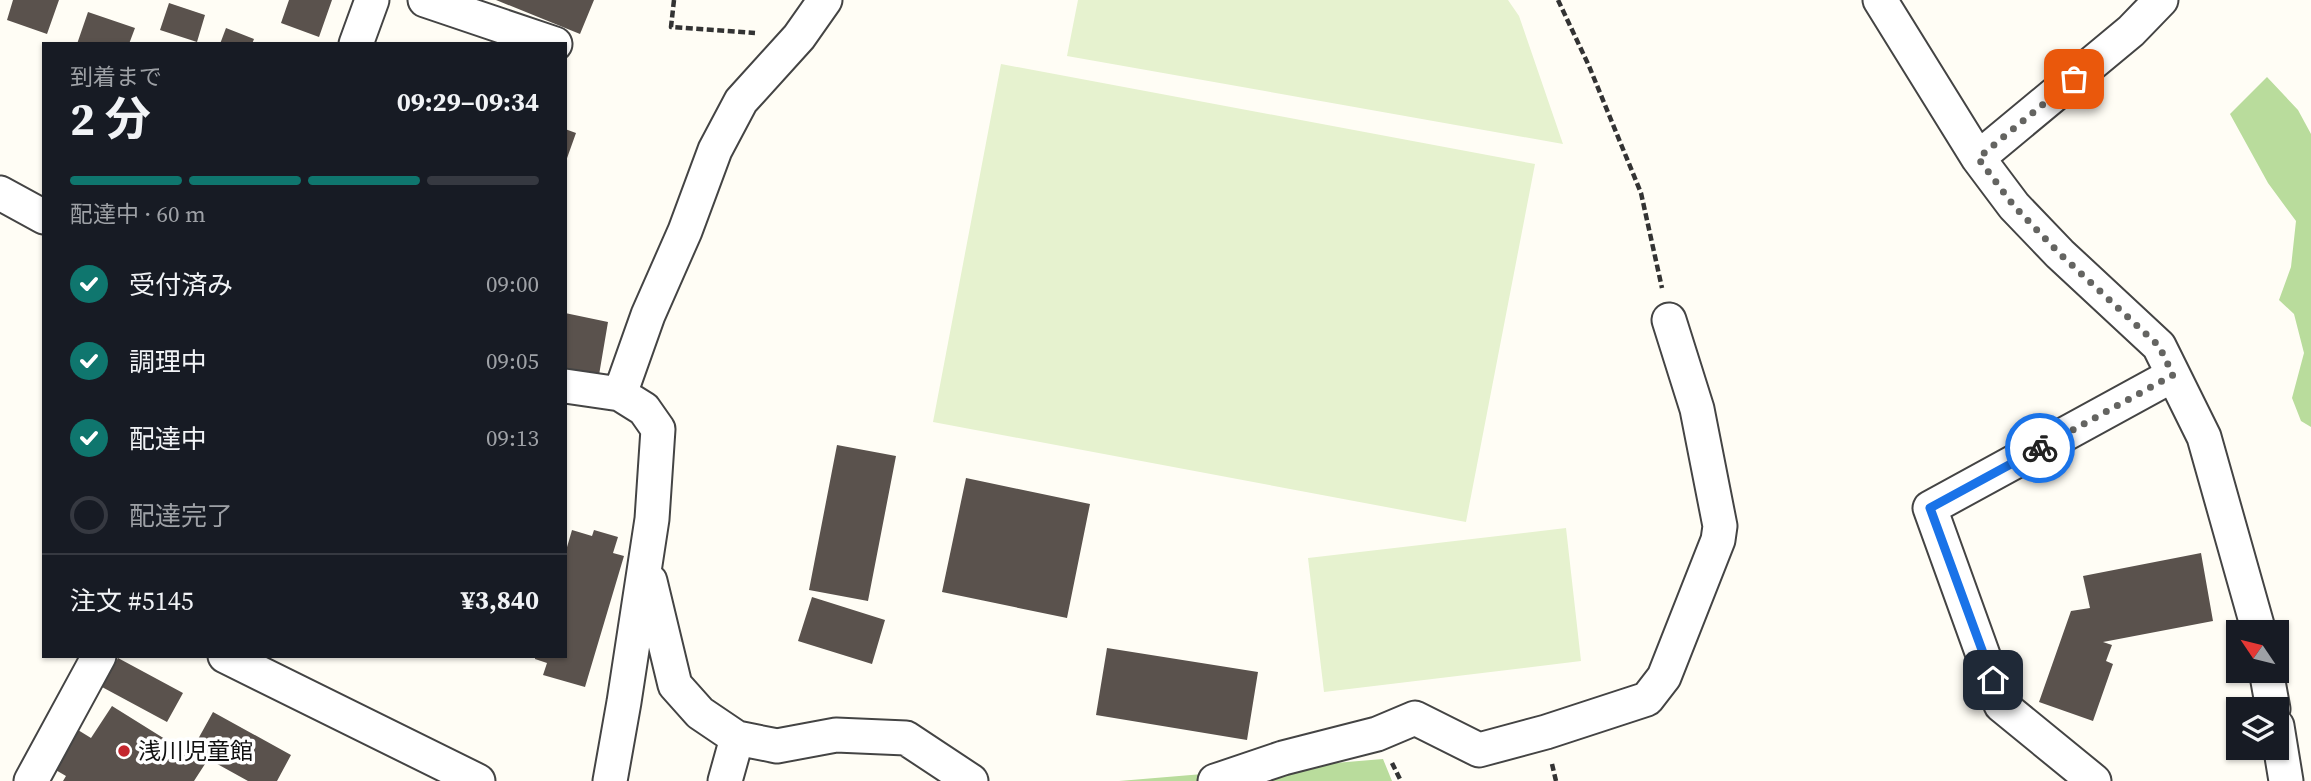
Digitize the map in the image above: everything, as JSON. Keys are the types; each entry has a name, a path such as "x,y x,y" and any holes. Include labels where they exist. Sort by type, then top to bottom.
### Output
{"street":[{"path":"357,42 372,0"},
{"path":"425,0 549,42"},
{"path":"620,394 648,315 685,231 715,150 741,101 799,37 825,0"},
{"path":"1880,0 1978,158 2014,206 2060,254 2159,346 2204,437 2256,620"},
{"path":"1978,158 2132,31 2161,0"},
{"path":"0,193 42,216"},
{"path":"1215,781 1283,758 1377,734 1415,718 1479,750 1546,732 1647,699 1664,677 1718,540 1720,526 1697,409 1669,320"},
{"path":"2094,781 2001,705 1930,508 2173,375"},
{"path":"567,386 620,394 644,409 658,429 652,519 610,781"},
{"path":"645,562 675,685 700,713 737,738 777,746 836,735 906,738 971,781"},
{"path":"31,781 98,658"},
{"path":"229,658 478,781"},
{"path":"725,781 737,738"},
{"path":"2283,760 2286,781"}],"path":[{"path":"674,0 671,27 799,37"},
{"path":"1558,0 1590,66 1641,193 1669,320"}],"green space":[{"path":"1078,0 1508,0 1519,16 1563,144 1067,56"},
{"path":"1001,64 1535,164 1466,522 933,422"},
{"path":"2267,77 2298,110 2311,134 2311,427 2301,421 2292,398 2304,353 2294,314 2279,300 2291,267 2296,221 2268,183 2230,114"},
{"path":"1566,528 1581,661 1324,692 1308,558"},
{"path":"1383,759 1392,781 1119,781"}],"building":[{"path":"13,0 59,0 47,34 7,20"},
{"path":"289,0 332,0 319,37 281,23"},
{"path":"496,0 594,0 580,34"},
{"path":"169,3 205,15 197,42 160,30"},
{"path":"88,12 135,28 130,42 78,42"},
{"path":"226,28 254,39 253,42 221,42"},
{"path":"567,130 576,133 567,158"},
{"path":"567,313 608,322 599,375 567,369"},
{"path":"837,445 896,456 868,601 809,590"},
{"path":"966,478 1090,504 1067,618 942,592"},
{"path":"572,530 592,536 594,530 618,537 613,553 624,556 585,687 543,675 547,663 535,659 567,658 567,547"},
{"path":"2201,553 2213,621 2103,642 2112,645 2106,661 2113,664 2093,721 2039,702 2071,611 2090,608 2083,576"},
{"path":"812,597 885,620 872,664 798,641"},
{"path":"1107,648 1258,672 1247,740 1096,715"},
{"path":"118,658 183,693 167,722 102,687"},
{"name":"浅川児童館","path":"112,706 205,764 194,781 63,781 66,776 54,769 78,730 91,738"},
{"path":"213,712 291,755 277,781 248,781 192,750"}],"way so far":[{"path":"2040,448 2173,375 2159,346 2060,254 2014,206 1978,158 2074,79"}],"place":[{"name":"浅川児童館","path":"124,751"}],"route":[{"path":"1993,680 1930,508 2040,448"}]}
